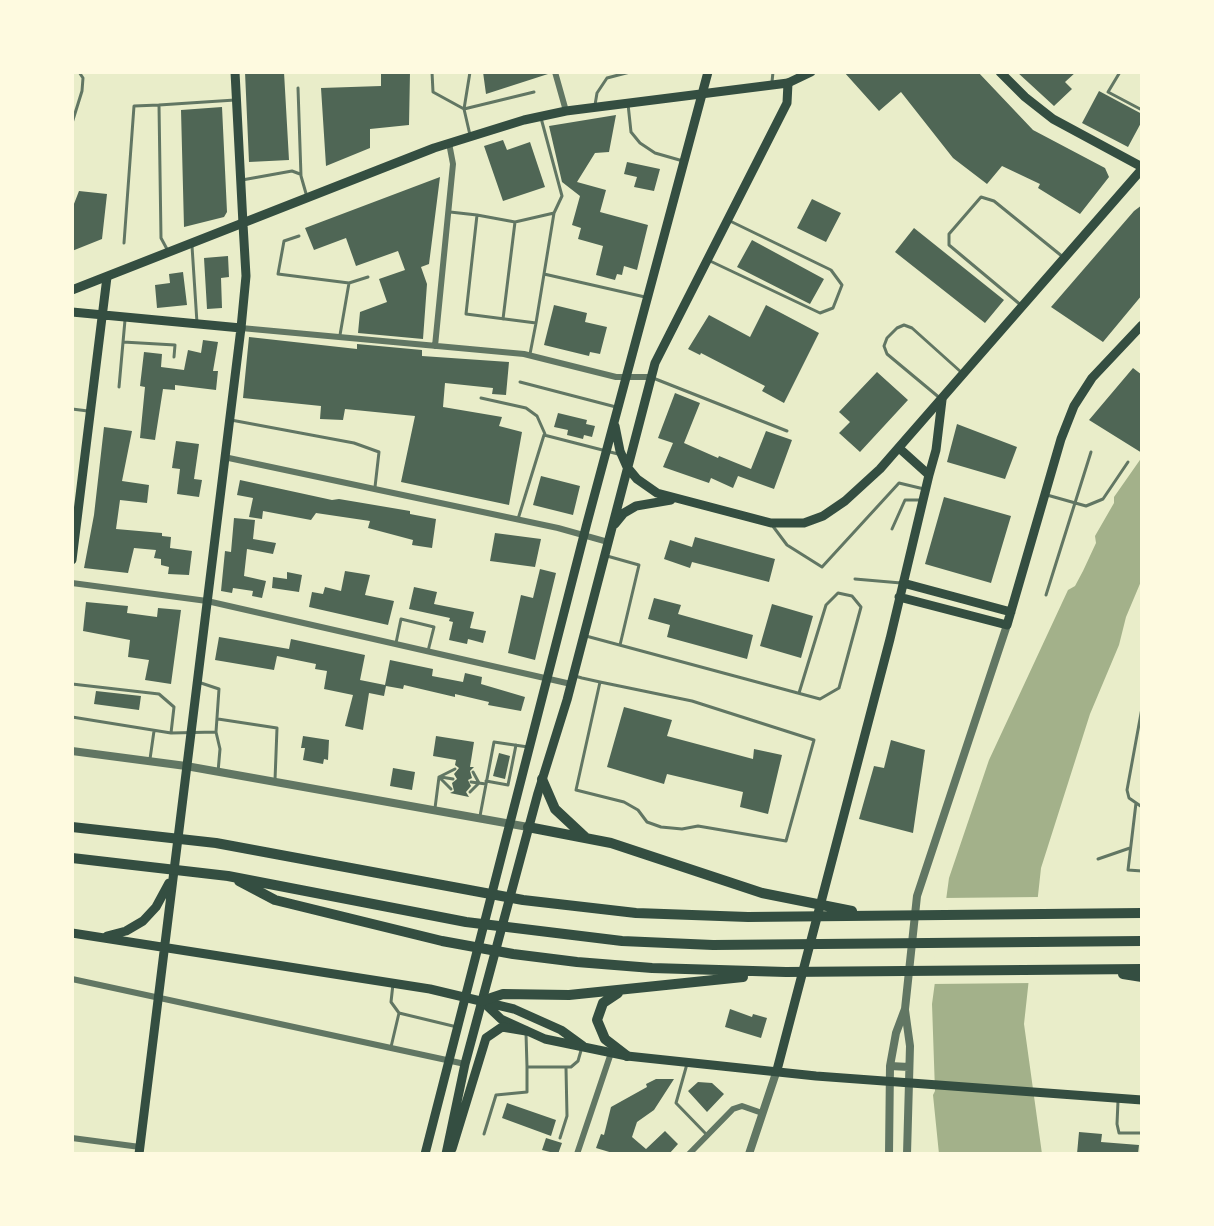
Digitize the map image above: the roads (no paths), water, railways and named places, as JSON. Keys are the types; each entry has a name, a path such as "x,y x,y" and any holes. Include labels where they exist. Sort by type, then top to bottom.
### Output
{"highway":[{"path":"542,778 555,809 585,837"},
{"path":"72,827 237,846 457,888 567,906 681,915 794,916 836,912 879,915 1142,913"},
{"path":"528,827 585,837 638,851 753,890 836,912"},
{"path":"72,858 228,876 466,922 555,935 690,944 1142,941"},
{"path":"228,876 275,900 488,950 626,966 786,972 1142,969"},
{"path":"1081,969 1142,977"},
{"path":"482,1001 503,994 555,996 786,972"},
{"path":"627,1056 605,1039 598,1027 597,1014 607,999 630,990"}],"main road":[{"path":"140,1150 246,276 235,72"},
{"path":"424,1154 476,962 606,451 708,72"},
{"path":"72,290 449,143 540,116 788,83 811,72"},
{"path":"615,421 626,460 650,489 675,500 771,523 804,523 823,516 855,492 942,400 1142,168 1053,119 1025,97 1000,72"},
{"path":"448,1154 465,1064 528,827 584,636 611,532 626,460 651,377 663,344 787,103 788,83"},
{"path":"72,560 107,277"},
{"path":"72,312 241,328"},
{"path":"899,597 1007,625 1074,406 1092,378 1140,331"},
{"path":"777,1071 903,583 940,424 942,400"},
{"path":"899,448 929,475"},
{"path":"611,532 624,513 636,506 675,500"},
{"path":"903,583 1011,612"},
{"path":"72,926 95,937 126,931 150,914 172,875"},
{"path":"72,933 393,982 507,1006 552,1025 583,1046"},
{"path":"482,1001 501,1019 526,1031 555,1042 627,1056 816,1076 1142,1100"},
{"path":"448,1154 486,1038 502,1027 526,1031"}],"street":[{"path":"555,72 566,111"},
{"path":"435,346 453,164 449,143"},
{"path":"241,328 530,356 626,378 651,377"},
{"path":"224,457 518,519 608,542"},
{"path":"72,583 207,601 547,678 572,680"},
{"path":"889,1154 890,1066 896,1034 905,1009 914,913 922,879 1007,625"},
{"path":"72,751 186,766 528,827"},
{"path":"72,979 465,1064"},
{"path":"905,1009 909,1033 907,1154"},
{"path":"578,1154 611,1053"},
{"path":"890,1066 909,1067"},
{"path":"749,1154 777,1071"},
{"path":"689,1154 737,1107 748,1107 762,1113"},
{"path":"72,1138 140,1150"}],"lane":[{"path":"72,123 82,91 83,78 79,72"},
{"path":"432,72 432,92 464,109 534,92"},
{"path":"470,72 464,109 471,137"},
{"path":"595,107 597,93 607,78 616,73 630,72"},
{"path":"772,85 773,72"},
{"path":"1120,72 1108,92 1142,110"},
{"path":"298,88 301,176 308,198"},
{"path":"124,243 134,106 236,100"},
{"path":"628,103 631,132 640,143 655,153 684,162"},
{"path":"159,105 161,238 168,253"},
{"path":"530,356 554,213 562,196 540,116"},
{"path":"240,180 292,171 301,176"},
{"path":"1023,306 949,245 949,234 981,197 994,201 1065,258"},
{"path":"448,212 515,222 554,213"},
{"path":"477,215 466,315 536,323"},
{"path":"706,259 820,314 833,308 842,285 831,270 727,220"},
{"path":"503,319 515,222"},
{"path":"299,236 284,241 278,273 350,283 368,277"},
{"path":"191,244 197,323"},
{"path":"544,274 648,298"},
{"path":"340,337 350,283"},
{"path":"119,387 125,317"},
{"path":"942,400 887,354 884,346 887,338 897,328 904,325 912,328 964,375"},
{"path":"123,342 175,345 174,357"},
{"path":"651,377 787,431"},
{"path":"520,382 618,407"},
{"path":"481,398 526,408 537,416 545,434 518,519"},
{"path":"72,409 90,411"},
{"path":"229,420 354,443 379,452 375,489"},
{"path":"545,434 606,451 626,460"},
{"path":"1046,595 1091,452"},
{"path":"1045,495 1086,506 1103,499 1128,462"},
{"path":"771,523 787,545 822,567 899,483 925,489"},
{"path":"892,529 906,500 922,500"},
{"path":"605,555 639,565 620,645"},
{"path":"855,579 903,583"},
{"path":"584,636 820,699 839,688 861,607 852,597 838,592 826,605 799,693"},
{"path":"396,643 401,620 434,627 428,651"},
{"path":"572,680 600,682 692,701 814,740 786,841 698,826 681,829 661,827 647,822 638,810 624,802 576,790 600,682"},
{"path":"196,681 219,689 216,732 220,749 218,772"},
{"path":"72,684 159,694 174,707 171,733"},
{"path":"1142,708 1127,790 1129,798 1142,807"},
{"path":"72,717 171,733 216,732"},
{"path":"218,719 277,728 275,782"},
{"path":"150,761 154,731"},
{"path":"479,818 494,742 529,748"},
{"path":"471,782 508,785 516,745"},
{"path":"439,777 455,769"},
{"path":"473,772 479,783"},
{"path":"439,777 453,779"},
{"path":"439,777 451,789"},
{"path":"435,810 439,777"},
{"path":"470,792 479,783"},
{"path":"1136,803 1128,870 1142,871"},
{"path":"1098,859 1130,848"},
{"path":"393,982 391,1002 399,1013 458,1028"},
{"path":"391,1047 399,1013"},
{"path":"484,1134 496,1095 527,1092 526,1031"},
{"path":"527,1067 566,1068 575,1064 583,1046"},
{"path":"688,1063 676,1103 707,1135"},
{"path":"560,1138 567,1116 566,1068"},
{"path":"1119,1099 1117,1124 1119,1133 1142,1133"}]}
